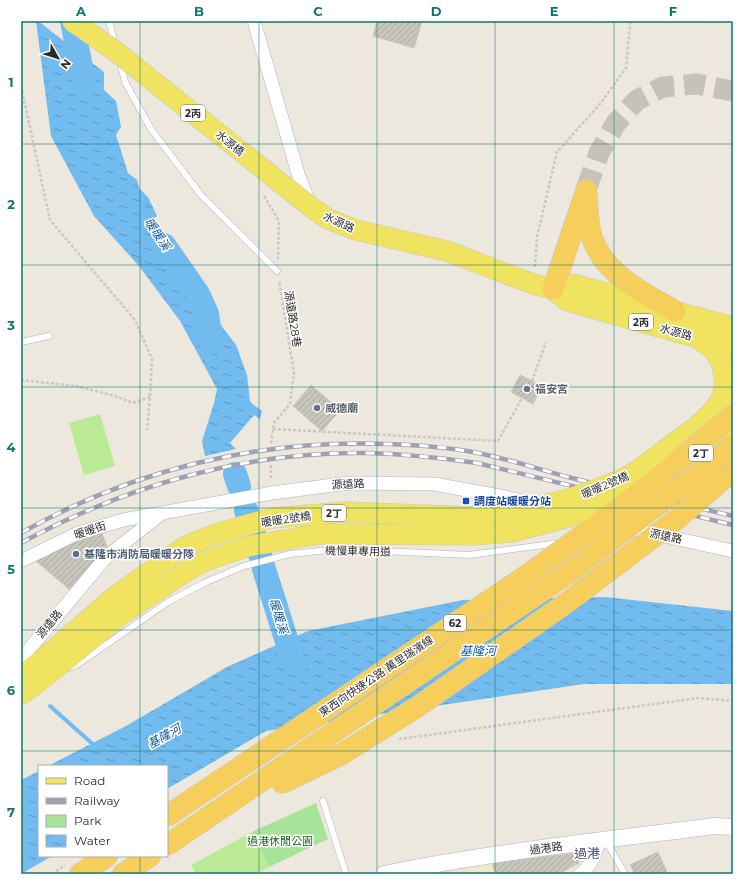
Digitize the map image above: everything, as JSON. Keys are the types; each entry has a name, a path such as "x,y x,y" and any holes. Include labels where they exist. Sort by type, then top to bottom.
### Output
{"highway":[{"path":"554,289 586,190 594,244 602,256 622,279 675,311"},
{"path":"662,467 733,406"},
{"name":"東西向快速公路 萬里瑞濱線","path":"168,815 522,578 594,527 662,467 733,415"},
{"name":"東西向快速公路 萬里瑞濱線","path":"168,844 227,806 570,572 708,467 733,445"},
{"path":"227,806 282,783 342,754 417,707 569,601 672,523 727,476"},
{"path":"80,874 106,857"},
{"path":"123,874 148,857"}],"main road":[{"name":"水源橋","path":"72,21 114,50 312,208"},
{"name":"水源路","path":"312,208 328,218 356,230 447,251 534,284 554,289 568,301 733,348"},
{"name":"水源路","path":"554,289 572,284 733,327"},
{"path":"692,336 712,348 719,359 724,380 724,390 720,401 698,425"},
{"name":"2丁","path":"662,467 698,425 733,399"},
{"name":"2丁","path":"662,467 733,435"},
{"name":"暖暖2號橋","path":"37,664 122,614 205,561 249,546 320,534 474,535 512,532 569,517 618,497 662,467"},
{"name":"源遠路","path":"23,687 37,664"}],"street":[{"name":"水源路","path":"254,21 299,177 312,208"},
{"name":"源遠路","path":"37,664 106,556 164,512 272,493 348,483 434,484 505,497 625,528 733,551"},
{"name":"暖暖街","path":"21,561 76,534 123,520 164,512"},
{"name":"過港路","path":"384,874 438,863 602,840 715,826 733,826"},
{"path":"580,874 593,859 602,840"}],"lane":[{"path":"109,21 125,82 151,129 201,196 277,271"},
{"path":"21,342 49,336"},
{"path":"610,531 625,528"},
{"name":"機慢車專用道","path":"23,687 78,664 168,602 206,582 244,566 290,554 339,549 469,555 557,543 595,534"},
{"path":"323,801 346,874"},
{"path":"602,840 625,874"}],"path":[{"path":"534,284 537,237 557,152 600,104 626,68 629,21"},
{"path":"21,86 50,220 135,320 152,359 147,430"},
{"name":"源遠路28巷","path":"264,196 279,221 277,271 294,373 290,404 274,423 271,443"},
{"path":"532,380 546,342"},
{"path":"21,380 76,386 115,396 133,404 150,397"},
{"path":"273,429 498,441 522,398"},
{"path":"398,739 698,698 733,701"}],"shaded area":[{"path":"492,863 496,874 429,874"}],"green space":[{"path":"100,414 115,466 84,475 69,423"},
{"name":"過港休閒公園","path":"316,803 328,839 269,867 252,832"},
{"path":"252,832 269,867 256,874 196,874 191,865"}],"water":[{"path":"36,21 104,72 104,90 116,101 121,127 116,135 128,173 137,180 139,188 148,197 157,216 152,220 204,309 218,317 220,324 236,345 247,375 250,402 262,411 260,419 254,415 230,443 236,449 205,456 202,441 217,389 180,321 139,266 94,216 51,136"},
{"name":"基隆河","path":"605,597 733,611 733,684 584,684 266,731 168,788 168,765 50,765 126,726 227,667 308,631 463,600"},
{"path":"38,772 38,857 50,857 21,874 21,780"}],"building":[{"path":"377,21 422,21 414,48 373,36"},
{"name":"福安宮","path":"520,375 542,386 533,404 511,392"},
{"name":"威德廟","path":"311,385 340,410 322,431 293,406"},
{"name":"基隆市消防局暖暖分隊","path":"101,530 107,547 70,590 35,560"},
{"path":"658,852 668,874 635,874 630,865"},
{"path":"577,853 579,863 558,874 496,874 492,863"}],"waterway":[{"name":"暖暖溪","path":"72,21 84,83"},
{"name":"暖暖溪","path":"164,245 198,294 207,314 211,342"},
{"name":"暖暖溪","path":"235,474 239,486"},
{"name":"暖暖溪","path":"246,510 260,554"},
{"name":"暖暖溪","path":"264,569 294,664"},
{"path":"50,706 96,747"}],"tunnel":[{"path":"586,190 599,153 616,123 637,100 663,87 696,84 733,91"}],"railway":[{"path":"21,533 63,511 107,492 152,476 198,463 244,453 291,447 338,444 409,445 478,453 568,477 733,516"},
{"path":"21,543 61,522 103,504 145,489 189,476 233,465 278,458 323,454 396,454 477,463 733,525"}],"place":[{"name":"福安宮","path":"527,389"},
{"name":"威德廟","path":"317,408"},
{"name":"調度站暖暖分站","path":"466,501"},
{"name":"基隆市消防局暖暖分隊","path":"76,554"}],"district":[{"name":"過港","path":"587,853"}]}
